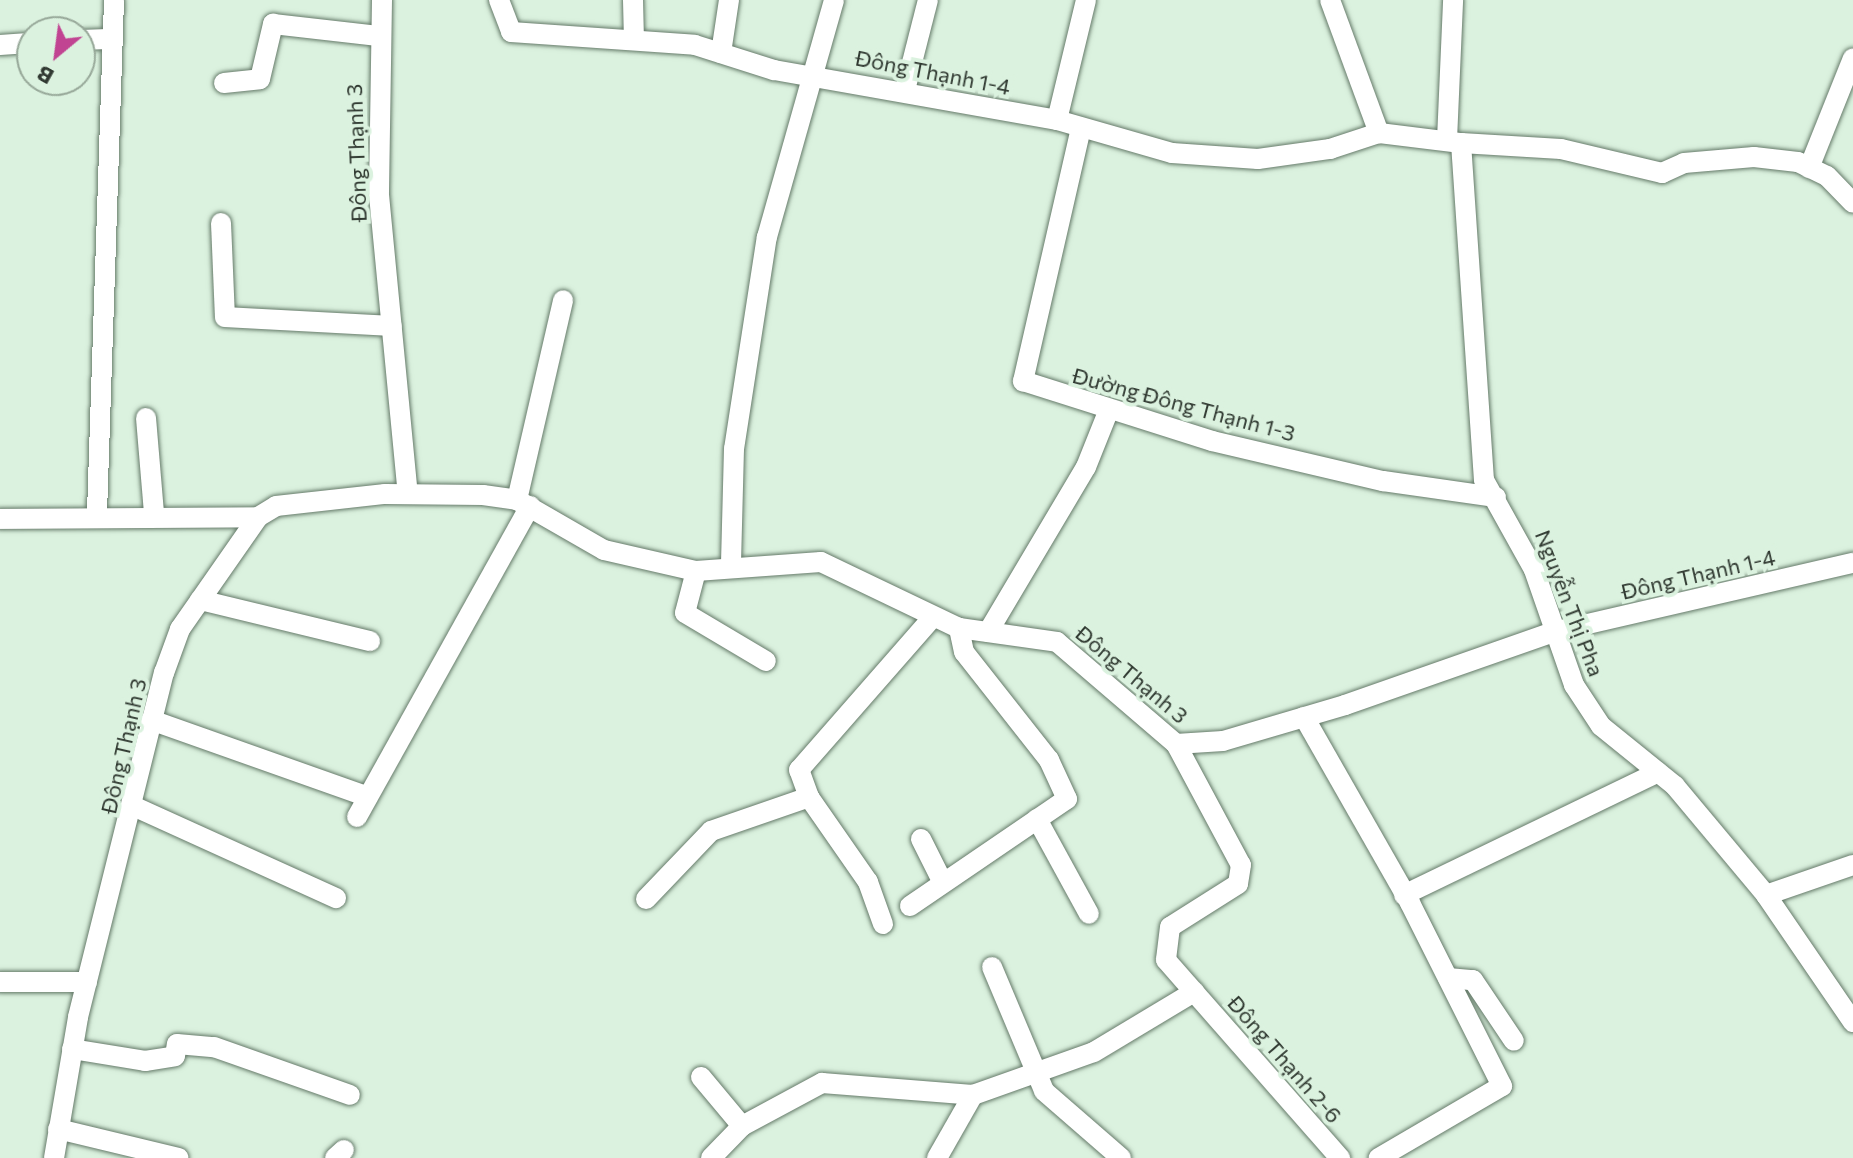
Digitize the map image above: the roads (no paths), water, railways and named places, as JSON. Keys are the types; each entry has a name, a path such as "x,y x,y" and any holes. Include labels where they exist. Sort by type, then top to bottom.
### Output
{"street":[{"path":"97,513 108,39 114,0"},
{"name":"Đông Thạnh 3","path":"382,0 378,36 379,195 408,494"},
{"name":"Đông Thạnh 1-4","path":"499,0 511,32 634,40 721,53 1057,120 1172,153 1258,159 1379,133"},
{"path":"633,0 634,40"},
{"path":"721,53 729,0"},
{"path":"731,563 734,449 767,237 834,0"},
{"path":"905,90 928,0"},
{"path":"1057,120 1086,0"},
{"path":"1330,0 1379,133 1561,149 1662,173 1684,163 1754,157 1809,168 1853,203"},
{"name":"Nguyễn Thị Pha","path":"1453,0 1454,141 1484,480 1534,570 1553,632 1574,685 1601,726 1658,772 1766,895 1853,1022"},
{"path":"224,83 260,79 273,24 378,36"},
{"path":"96,39 108,39"},
{"path":"1809,168 1853,58"},
{"name":"Đường Đông Thạnh 1-3","path":"1081,128 1023,381 1108,412 1383,481 1496,497"},
{"path":"221,223 225,317 392,326"},
{"path":"357,817 524,503 563,300"},
{"path":"988,632 1086,467 1108,412"},
{"path":"146,418 154,513"},
{"name":"Đông Thạnh 3","path":"54,1158 87,982 133,806 151,720 180,629 258,517 276,506 408,494 524,503 604,550 696,571 731,563 821,562 959,628 1057,642 1176,744 1223,741 1304,717 1553,632"},
{"path":"0,519 97,513 258,517"},
{"name":"Đông Thạnh 1-4","path":"1553,632 1853,563"},
{"path":"696,571 685,613 766,661"},
{"path":"200,600 370,641"},
{"path":"883,924 868,882 809,797 799,770 933,617"},
{"path":"910,906 942,881 1067,799 1049,760 964,652 959,628"},
{"path":"1304,717 1404,895 1502,1086 1379,1158"},
{"path":"151,720 368,797"},
{"name":"Đông Thạnh 2-6","path":"1176,744 1241,865 1238,884 1170,927 1163,943 1166,960 1340,1158"},
{"path":"1404,895 1658,772"},
{"path":"646,899 711,831 809,797"},
{"path":"133,806 275,864 336,898"},
{"path":"1037,819 1089,914"},
{"path":"921,839 942,881"},
{"path":"1766,895 1853,865"},
{"path":"992,967 1034,1073 1121,1158"},
{"path":"1448,978 1473,980 1514,1041"},
{"path":"0,982 87,982"},
{"name":"Đông Thạnh 2-6","path":"711,1158 742,1126 822,1083 973,1095 1094,1052 1194,992"},
{"path":"72,1049 145,1061 175,1056 177,1044 214,1047 350,1095"},
{"path":"701,1077 742,1126"},
{"path":"937,1158 973,1095"},
{"path":"58,1129 179,1158"}]}
